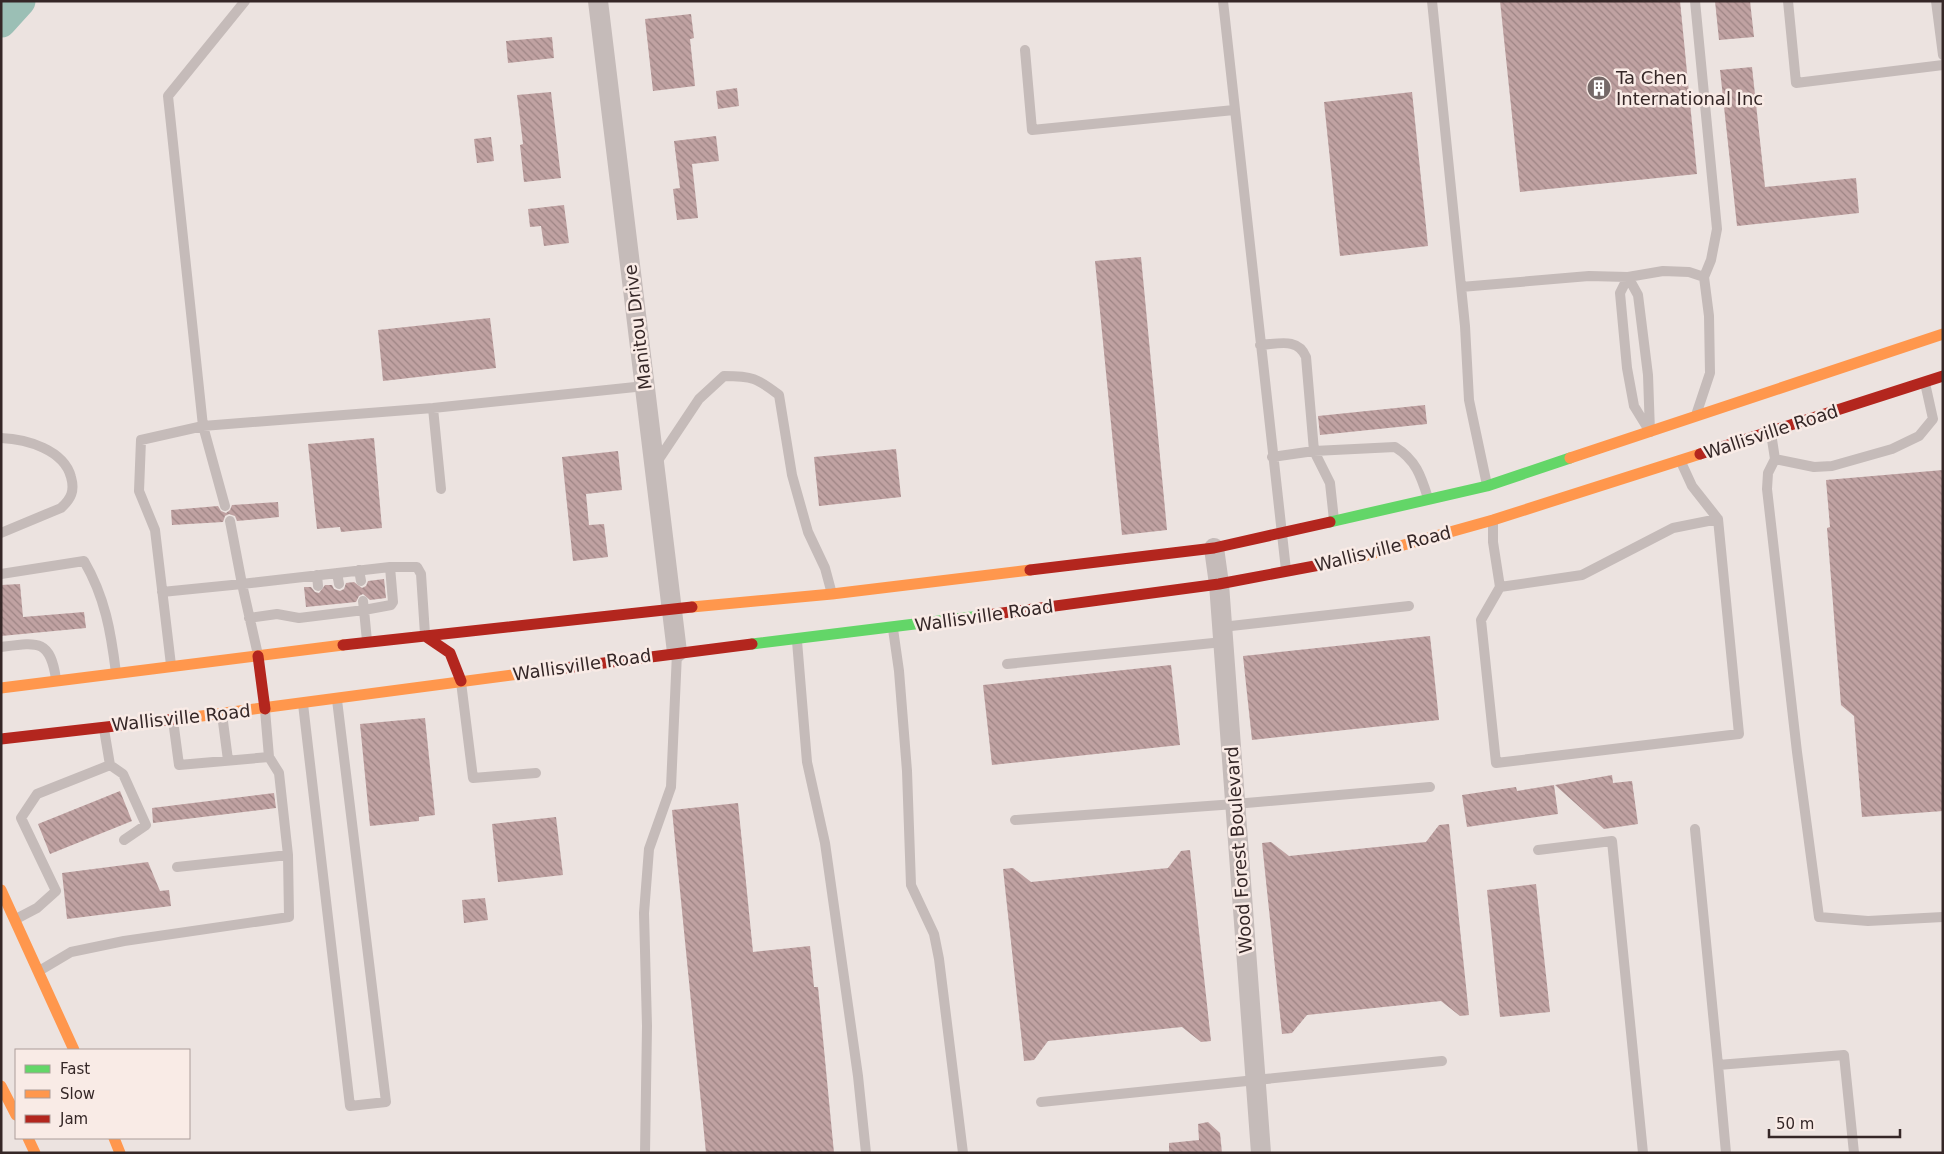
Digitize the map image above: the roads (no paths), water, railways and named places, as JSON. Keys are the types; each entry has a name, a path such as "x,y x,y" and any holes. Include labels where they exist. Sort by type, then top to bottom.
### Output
{"main road":[{"name":"Wallisville Road","path":"1,688 367,642 670,609 833,599 1214,548 1429,500 1488,491 1695,417 1765,399 1943,334"},
{"name":"Wallisville Road","path":"7,738 265,709 677,652 893,628 1219,584 1359,558 1680,460 1770,427 1943,376"},
{"path":"837,619 840,635"},
{"path":"425,636 442,645 456,660 461,681"},
{"path":"258,656 265,709"},
{"path":"1,747 7,738"},
{"path":"1,890 74,1049"},
{"path":"1,1086 15,1114"},
{"path":"28,1139 35,1153"},
{"path":"114,1139 120,1153"}],"street":[{"name":"Manitou Drive","path":"598,1 670,609 677,652"},
{"name":"Wood Forest Boulevard","path":"1214,548 1223,635 1261,1153"}],"lane":[{"path":"225,506 203,426 168,96 245,1"},
{"path":"1223,1 1286,571"},
{"path":"1432,1 1461,287 1469,400 1488,491"},
{"path":"1695,1 1717,229 1712,260 1704,277 1709,316 1710,373 1695,417"},
{"path":"1788,1 1796,83 1943,65"},
{"path":"1936,1 1943,55"},
{"path":"1025,50 1032,130 1234,110"},
{"path":"1461,287 1589,276 1628,277 1662,271 1689,272 1704,277"},
{"path":"1628,277 1620,293 1627,368 1634,406 1650,432"},
{"path":"1628,277 1638,295 1648,375 1650,432"},
{"path":"1260,345 1293,342 1302,348 1306,357 1314,451 1330,483 1334,522"},
{"path":"654,467 699,399 724,376 749,376 764,383 779,394 792,475 808,532 825,568 833,599"},
{"path":"1775,459 1814,467 1832,466 1892,449 1919,436 1933,418 1925,382"},
{"path":"171,666 154,530 139,491 141,440 203,426 433,408 645,386"},
{"path":"433,408 441,489"},
{"path":"1770,427 1775,459 1768,473 1767,489 1797,752 1819,917 1868,921 1943,917"},
{"path":"1,438 27,443 60,458 70,471 73,483 69,501 61,508 1,533"},
{"path":"1272,457 1314,451 1395,448 1406,454 1418,468 1429,500"},
{"path":"1492,516 1493,542 1500,588 1481,620 1496,763 1739,734 1718,519 1692,486 1680,460"},
{"path":"1500,588 1582,575 1673,528 1718,519"},
{"path":"230,521 258,656"},
{"path":"1,574 84,561 94,577 111,628 116,673"},
{"path":"162,592 411,565 420,570 425,636"},
{"path":"249,618 277,614 299,618 321,610 363,605 386,607 393,602 390,567"},
{"path":"359,570 361,582"},
{"path":"337,573 339,584"},
{"path":"316,575 318,586"},
{"path":"363,605 367,642"},
{"path":"1007,664 1223,635 1409,606"},
{"path":"893,628 899,671 906,762 911,884 934,934 939,959 963,1153"},
{"path":"797,639 806,762 825,843 858,1076 866,1153"},
{"path":"1,647 38,644 48,650 53,658 56,680"},
{"path":"645,1153 647,1026 644,913 649,849 671,787 677,652"},
{"path":"461,681 473,778 536,773"},
{"path":"303,704 350,1106 386,1102 337,698"},
{"path":"38,971 71,952 124,941 289,917 288,855 279,773 269,757 265,709"},
{"path":"222,713 228,760"},
{"path":"173,719 179,765 269,757"},
{"path":"104,726 110,765 123,774 146,825 124,840"},
{"path":"15,920 37,908 56,891 21,818 37,794 110,765"},
{"path":"1015,820 1235,804 1430,786"},
{"path":"1695,828 1726,1153"},
{"path":"1538,850 1612,841 1644,1153"},
{"path":"177,867 288,855"},
{"path":"1718,1065 1844,1055 1854,1153"},
{"path":"1041,1102 1442,1061"}],"waterway":[{"path":"1,22 20,1"}],"place":[{"name":"Ta Chen International Inc","path":"1599,88"}]}
